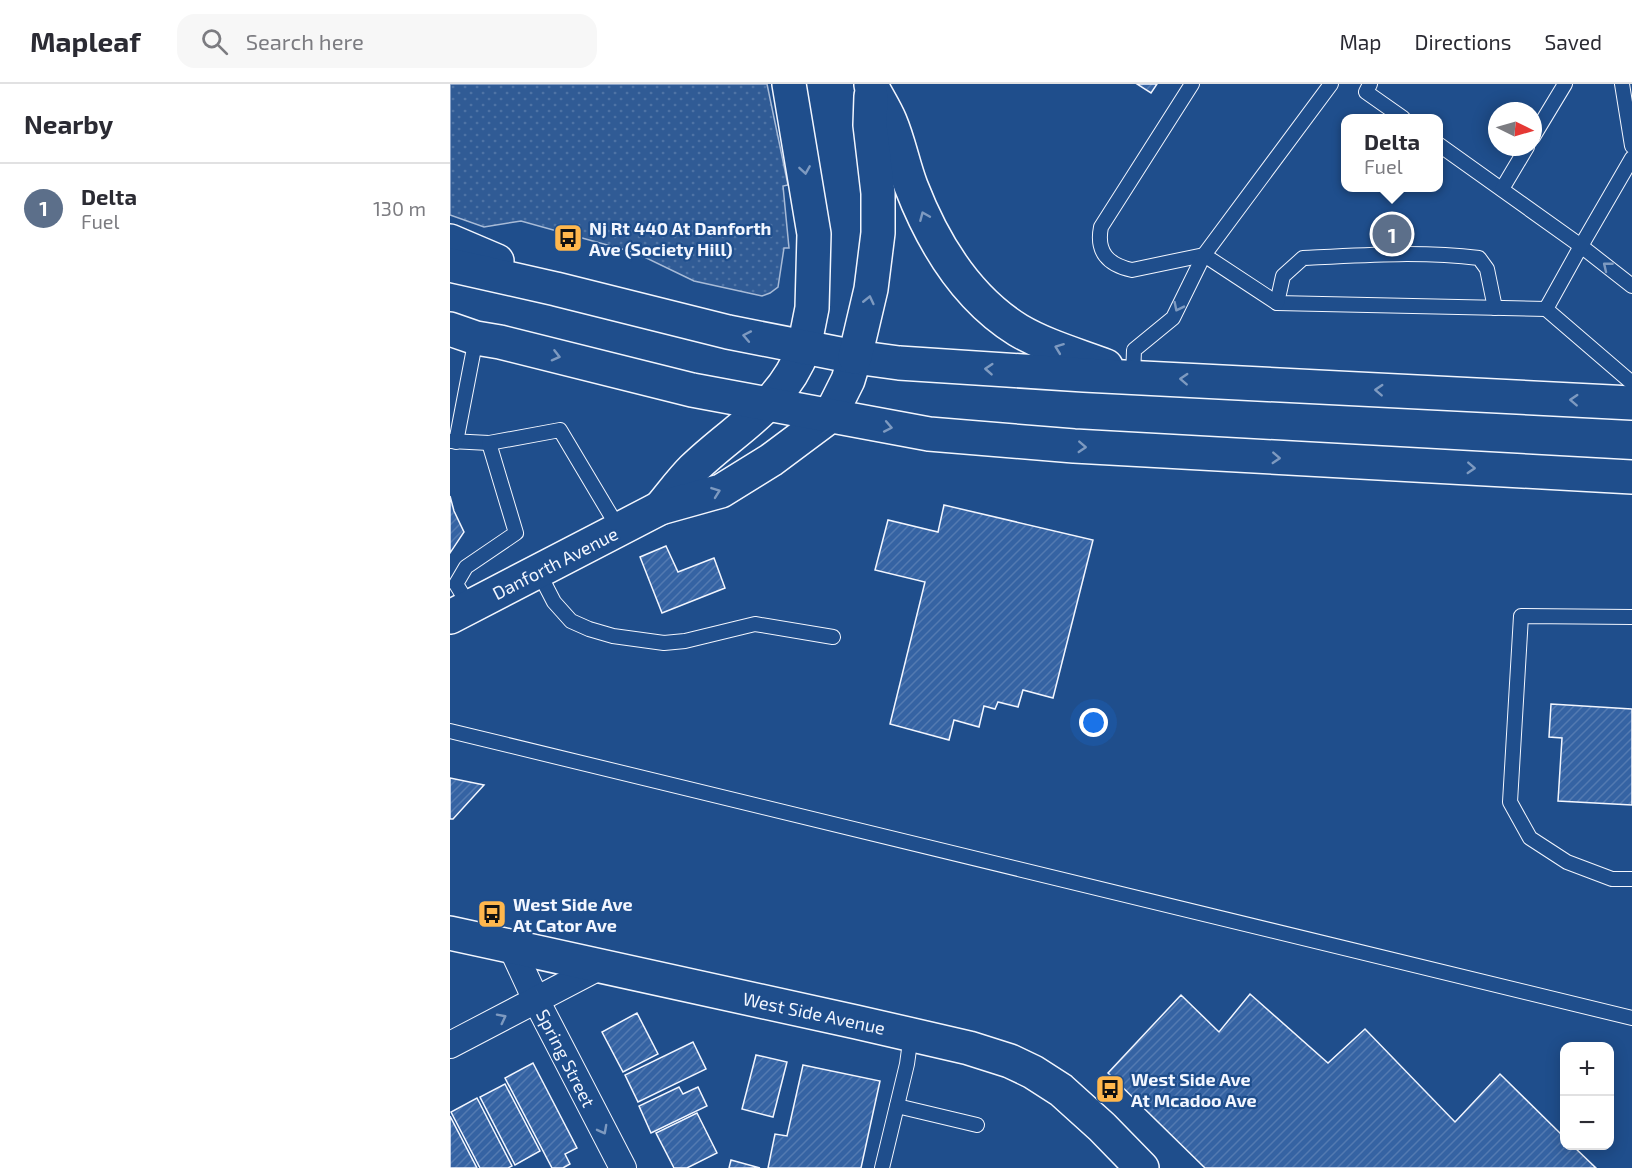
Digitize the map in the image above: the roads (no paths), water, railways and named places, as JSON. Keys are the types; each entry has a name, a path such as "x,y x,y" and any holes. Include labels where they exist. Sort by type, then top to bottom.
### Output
{"main road":[{"name":"Danforth Avenue","path":"660,508 693,469 768,405 791,377 804,348 812,308 814,228 789,84"},
{"name":"Danforth Avenue","path":"460,612 660,508 721,491 771,460 830,416 848,380 871,290 878,233 878,193 870,125 871,85"},
{"path":"871,85 890,122 900,155 928,225 947,260 964,283 983,303 1018,330 1046,344 1133,377"},
{"path":"450,241 555,288"},
{"path":"450,265 555,288 728,333 899,363 1632,403"},
{"path":"463,334 664,384 929,434 1016,442 1632,477"},
{"name":"West Side Avenue","path":"450,933 911,1035 1010,1061 1033,1072 1061,1090 1142,1168"}],"street":[{"name":"Spring Street","path":"511,946 536,1000 623,1168"},
{"path":"450,1045 599,967"}],"lane":[{"path":"1192,84 1101,226 1099,238 1106,257 1122,268 1132,270 1204,255 1277,303 1546,309 1632,383"},
{"path":"1133,377 1134,350 1173,318 1204,255 1330,84"},
{"path":"1353,84 1368,88 1398,114"},
{"path":"1542,122 1565,84"},
{"path":"1622,84 1632,146"},
{"path":"1443,148 1581,246 1632,286"},
{"path":"1502,189 1522,156"},
{"path":"1546,309 1632,158"},
{"path":"1277,303 1283,276 1303,258 1452,255 1479,258 1487,269 1495,308"},
{"path":"463,334 453,441 489,443 560,430 619,530"},
{"path":"460,612 456,584 466,567 516,533 489,443"},
{"path":"538,571 554,602 571,621 613,636 664,643 685,641 755,624 833,637"},
{"path":"1632,617 1521,616 1510,802 1530,838 1567,862 1612,879 1632,879"},
{"path":"450,731 1632,1018"},
{"path":"882,1168 907,1064 911,1035"},
{"path":"897,1106 977,1125"}],"place":[{"name":"Delta","path":"1392,234"},
{"name":"Nj Rt 440 At Danforth Ave (Society Hill)","path":"568,238"},
{"name":"West Side Ave At Cator Ave","path":"492,914"},
{"name":"West Side Ave At Mcadoo Ave","path":"1110,1089"}]}
